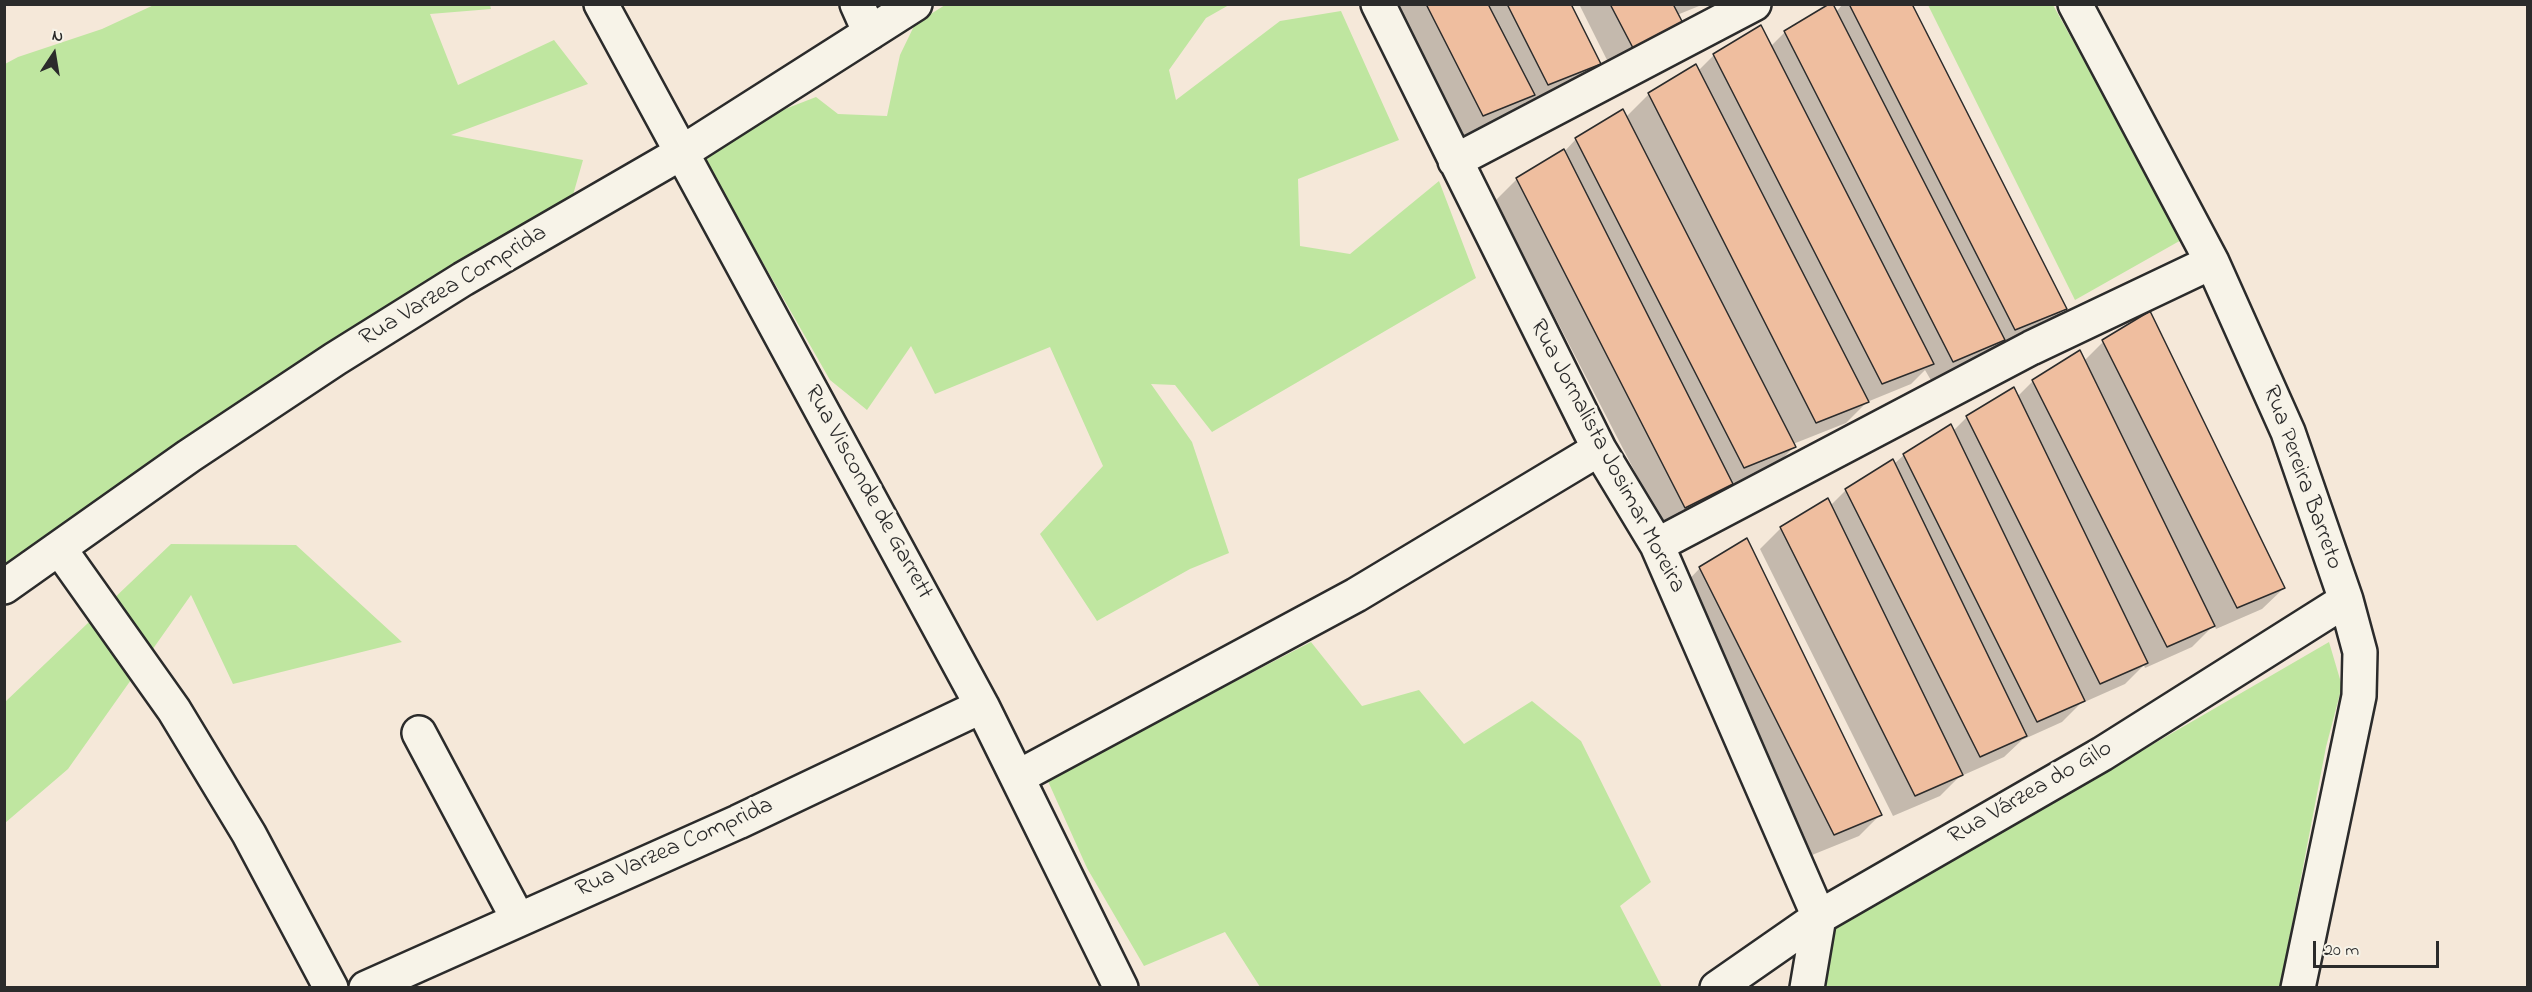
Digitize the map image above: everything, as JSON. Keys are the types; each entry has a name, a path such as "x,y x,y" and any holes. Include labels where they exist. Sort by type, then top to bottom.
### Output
{"street":[{"name":"Rua Visconde de Garrett","path":"601,4 982,706 1121,987"},
{"name":"Rua Varzea Comprida","path":"4,587 334,359 463,279 681,153 863,19 915,4"},
{"name":"Rua Jornalista Josimar Moreira","path":"1378,4 1599,448 1657,545 1819,917"},
{"path":"1455,161 1754,4"},
{"name":"Rua Pereira Barreto","path":"2075,4 2212,262 2288,432 2346,600 2360,651 2359,696 2298,987"},
{"path":"1657,545 2031,348 2212,262"},
{"path":"1017,777 1356,595 1599,448"},
{"path":"59,548 192,739 249,834 331,987"},
{"name":"Rua Várzea do Gilo","path":"1717,987 1819,917 2102,754 2346,600"},
{"name":"Rua Varzea Comprida","path":"366,987 738,822 982,706"},
{"path":"419,733 519,919"},
{"path":"1808,987 1819,917"}],"green space":[{"path":"156,4 490,5 491,9 430,14 458,85 554,40 588,84 451,135 583,160 573,195 5,596 5,64 18,57 102,29"},
{"path":"945,5 1229,5 1206,18 1169,70 1176,100 1280,21 1341,11 1399,140 1298,179 1300,246 1350,254 1439,181 1476,278 1212,432 1175,385 1151,384 1192,442 1229,553 1190,569 1097,621 1040,534 1103,466 1050,347 935,394 911,346 867,410 830,380 695,144 816,97 838,114 887,116 900,55 915,24"},
{"path":"1928,5 2053,5 2183,239 2075,300"},
{"path":"171,544 296,545 402,642 233,684 191,595 68,769 5,823 5,702"},
{"path":"1311,642 1362,706 1419,690 1464,744 1532,701 1581,741 1651,882 1620,906 1662,987 1260,987 1225,932 1144,966 1087,868 1047,779"},
{"path":"2329,642 2342,686 2326,747 2280,987 1815,988 1833,930"}],"building":[{"path":"1426,4 1488,4 1535,95 1483,116"},
{"path":"1507,4 1571,4 1601,64 1548,85"},
{"path":"1610,4 1673,4 1685,27 1633,48"},
{"path":"1829,4 1833,4 2005,340 1953,362 1784,31"},
{"path":"1849,4 1912,4 2067,309 2015,330"},
{"path":"1761,25 1934,364 1882,384 1713,54"},
{"path":"1696,64 1869,402 1816,423 1648,93"},
{"path":"1623,109 1796,447 1744,468 1575,138"},
{"path":"1564,149 1733,484 1685,508 1516,178"},
{"path":"2150,311 2285,588 2237,608 2102,340"},
{"path":"2080,350 2215,626 2167,647 2032,380"},
{"path":"2014,387 2148,663 2100,684 1966,416"},
{"path":"1951,424 2085,701 2037,722 1903,454"},
{"path":"1893,459 2027,736 1980,757 1845,489"},
{"path":"1828,498 1963,775 1915,796 1780,527"},
{"path":"1747,538 1882,815 1834,835 1699,567"}]}
